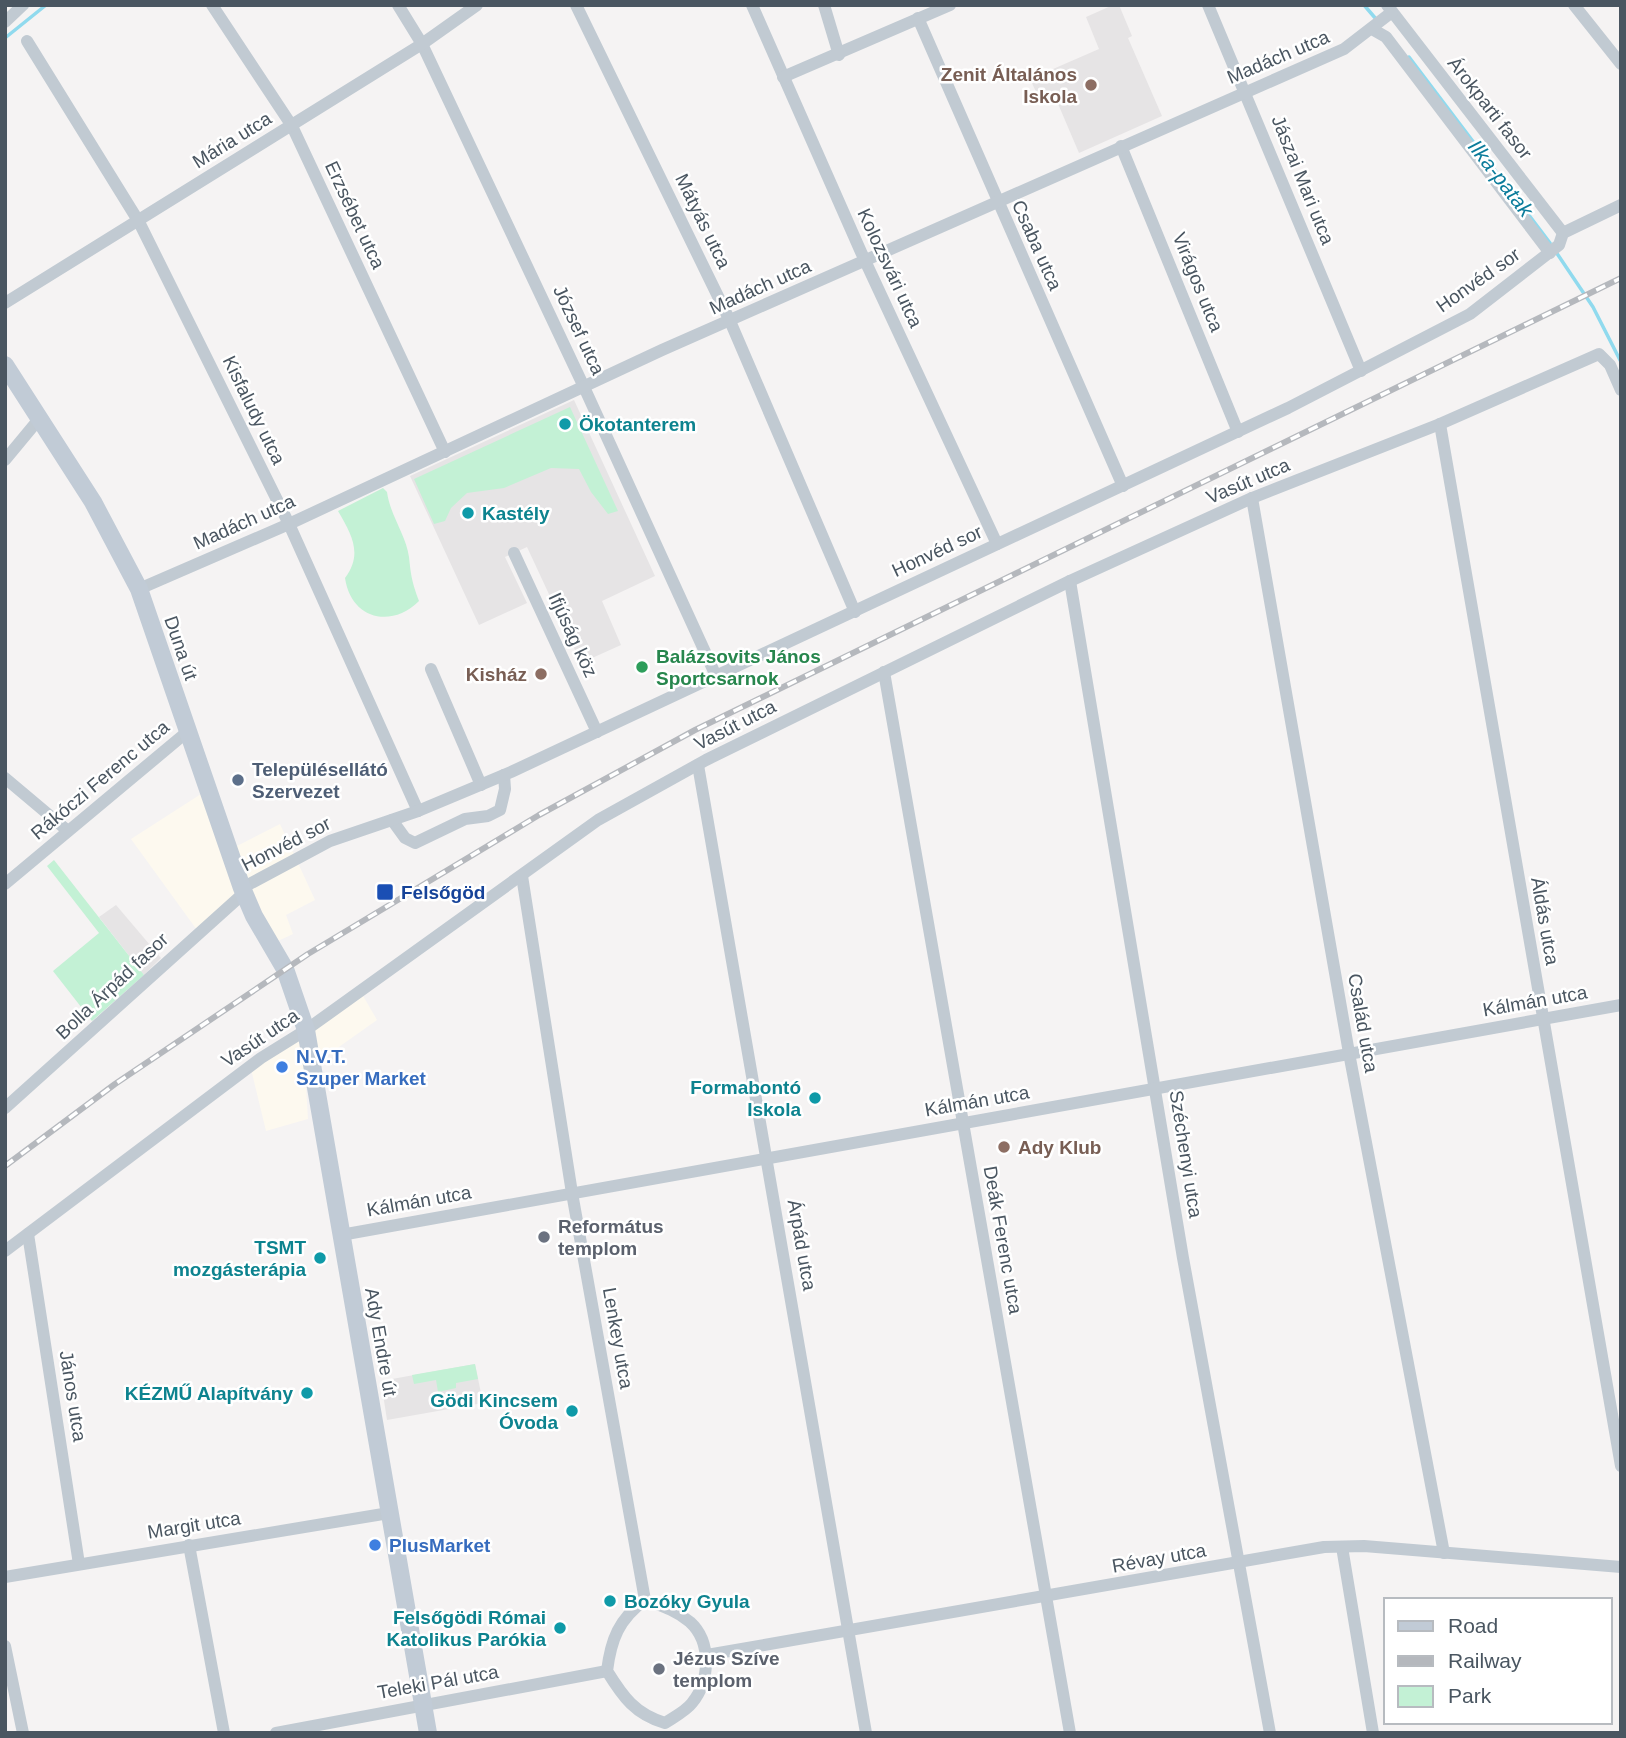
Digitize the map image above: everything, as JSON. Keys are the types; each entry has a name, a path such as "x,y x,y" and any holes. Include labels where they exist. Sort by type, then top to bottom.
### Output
{"street":[{"path":"7,16 23,5"},
{"name":"Erzsébet utca","path":"212,5 292,126 445,452"},
{"name":"József utca","path":"398,5 422,44 584,387 716,676"},
{"name":"Mária utca","path":"5,303 422,44 477,5"},
{"name":"Mátyás utca","path":"576,5 730,321 855,612"},
{"name":"Kolozsvári utca","path":"752,5 865,261 997,544"},
{"path":"824,5 839,55"},
{"path":"783,77 950,5"},
{"name":"Jászai Mari utca","path":"1208,5 1361,371"},
{"path":"1574,5 1621,64"},
{"name":"Madách utca","path":"139,589 289,524 584,387 997,201 1344,49 1373,28 1388,12"},
{"name":"Árokparti fasor","path":"1388,12 1556,246"},
{"name":"Csaba utca","path":"918,19 1123,486"},
{"name":"Árokparti fasor","path":"1373,28 1386,37 1556,246"},
{"name":"Kisfaludy utca","path":"27,41 139,222 289,524 418,811"},
{"name":"Virágos utca","path":"1121,146 1238,432"},
{"name":"Honvéd sor","path":"243,891 330,841 418,811 505,775 1238,432 1361,371 1470,314 1556,246 1621,205"},
{"name":"Vasút utca","path":"5,1251 261,1058 306,1030 598,820 698,765 1070,581 1252,498 1440,424 1599,354 1610,365 1621,390"},
{"name":"Duna út","path":"5,365 105,523 139,589 243,891 281,962"},
{"path":"5,460 40,419"},
{"name":"Áldás utca","path":"1440,424 1621,1466"},
{"name":"Család utca","path":"1252,498 1349,1053 1444,1553"},
{"name":"Ifjúság köz","path":"514,553 597,732"},
{"name":"Széchenyi utca","path":"1070,581 1183,1258 1270,1733"},
{"path":"431,669 481,785"},
{"name":"Deák Ferenc utca","path":"884,672 1070,1733"},
{"name":"Rákóczi Ferenc utca","path":"5,884 187,732"},
{"name":"Árpád utca","path":"698,765 866,1733"},
{"path":"392,820 405,838 415,843 465,819 488,816 500,810 505,775"},
{"path":"5,778 68,831"},
{"name":"Lenkey utca","path":"522,876 572,1193 645,1600"},
{"name":"Bolla Árpád fasor","path":"5,1108 243,891"},
{"name":"Ady Endre út","path":"281,962 306,1030 428,1733"},
{"name":"Kálmán utca","path":"341,1235 1621,1005"},
{"name":"János utca","path":"28,1234 79,1564"},
{"name":"Margit utca","path":"5,1577 389,1513"},
{"path":"189,1545 224,1733"},
{"path":"1342,1547 1373,1733"},
{"name":"Révay utca","path":"707,1655 1342,1547 1621,1567"},
{"path":"645,1600 674,1610 693,1624 707,1655 700,1690 692,1704 666,1728 631,1706 607,1671 613,1643 627,1613 645,1600"},
{"path":"5,1646 23,1733"},
{"name":"Teleki Pál utca","path":"276,1733 423,1703 607,1671"}],"shaded area":[{"name":"Zenit Általános Iskola","path":"1119,5 1132,36 1128,38 1162,116 1079,153 1053,92 1039,98 1030,79 1099,49 1086,17"},
{"path":"574,400 655,576 602,601 621,645 581,663 527,547 505,557 527,603 479,625 410,476"},
{"path":"215,785 237,846 280,824 315,900 286,915 293,934 265,947 238,894 197,930 131,839"},
{"path":"116,905 161,958 144,975 99,917"},
{"path":"362,994 377,1020 305,1071 308,1119 266,1131 251,1069"},
{"path":"475,1364 483,1403 387,1420 381,1381"}],"green space":[{"path":"570,407 618,511 608,514 591,492 579,469 551,468 504,488 467,493 451,508 445,521 434,524 414,479"},
{"path":"383,488 387,492 391,509 405,541 419,601 408,610 385,617 364,611 355,603 349,592 345,578 353,561 353,544 338,511"},
{"path":"54,860 144,975 92,1021 53,971 99,933 47,866"},
{"path":"475,1364 478,1379 456,1383 456,1388 438,1392 436,1380 414,1384 412,1375"}],"waterway":[{"name":"Ilka-patak","path":"5,38 46,5"},
{"name":"Ilka-patak","path":"1364,5 1376,19"},
{"name":"Ilka-patak","path":"1409,57 1550,243"},
{"name":"Ilka-patak","path":"1556,252 1593,307 1621,362"}],"railway":[{"path":"5,1166 115,1084 308,954 539,815 695,730 1621,278"}],"place":[{"name":"Zenit Általános Iskola","path":"1091,85"},
{"name":"Ökotanterem","path":"565,424"},
{"name":"Kastély","path":"468,513"},
{"name":"Balázsovits János Sportcsarnok","path":"642,667"},
{"name":"Kisház","path":"541,674"},
{"name":"Településellátó Szervezet","path":"238,780"},
{"name":"Felsőgöd","path":"385,892"},
{"name":"N.V.T. Szuper Market","path":"282,1067"},
{"name":"Formabontó Iskola","path":"815,1098"},
{"name":"Ady Klub","path":"1004,1147"},
{"name":"Református templom","path":"544,1237"},
{"name":"TSMT mozgásterápia","path":"320,1258"},
{"name":"KÉZMŰ Alapítvány","path":"307,1393"},
{"name":"Gödi Kincsem Óvoda","path":"572,1411"},
{"name":"PlusMarket","path":"375,1545"},
{"name":"Bozóky Gyula","path":"610,1601"},
{"name":"Felsőgödi Római Katolikus Parókia","path":"560,1628"},
{"name":"Jézus Szíve templom","path":"659,1669"}]}
